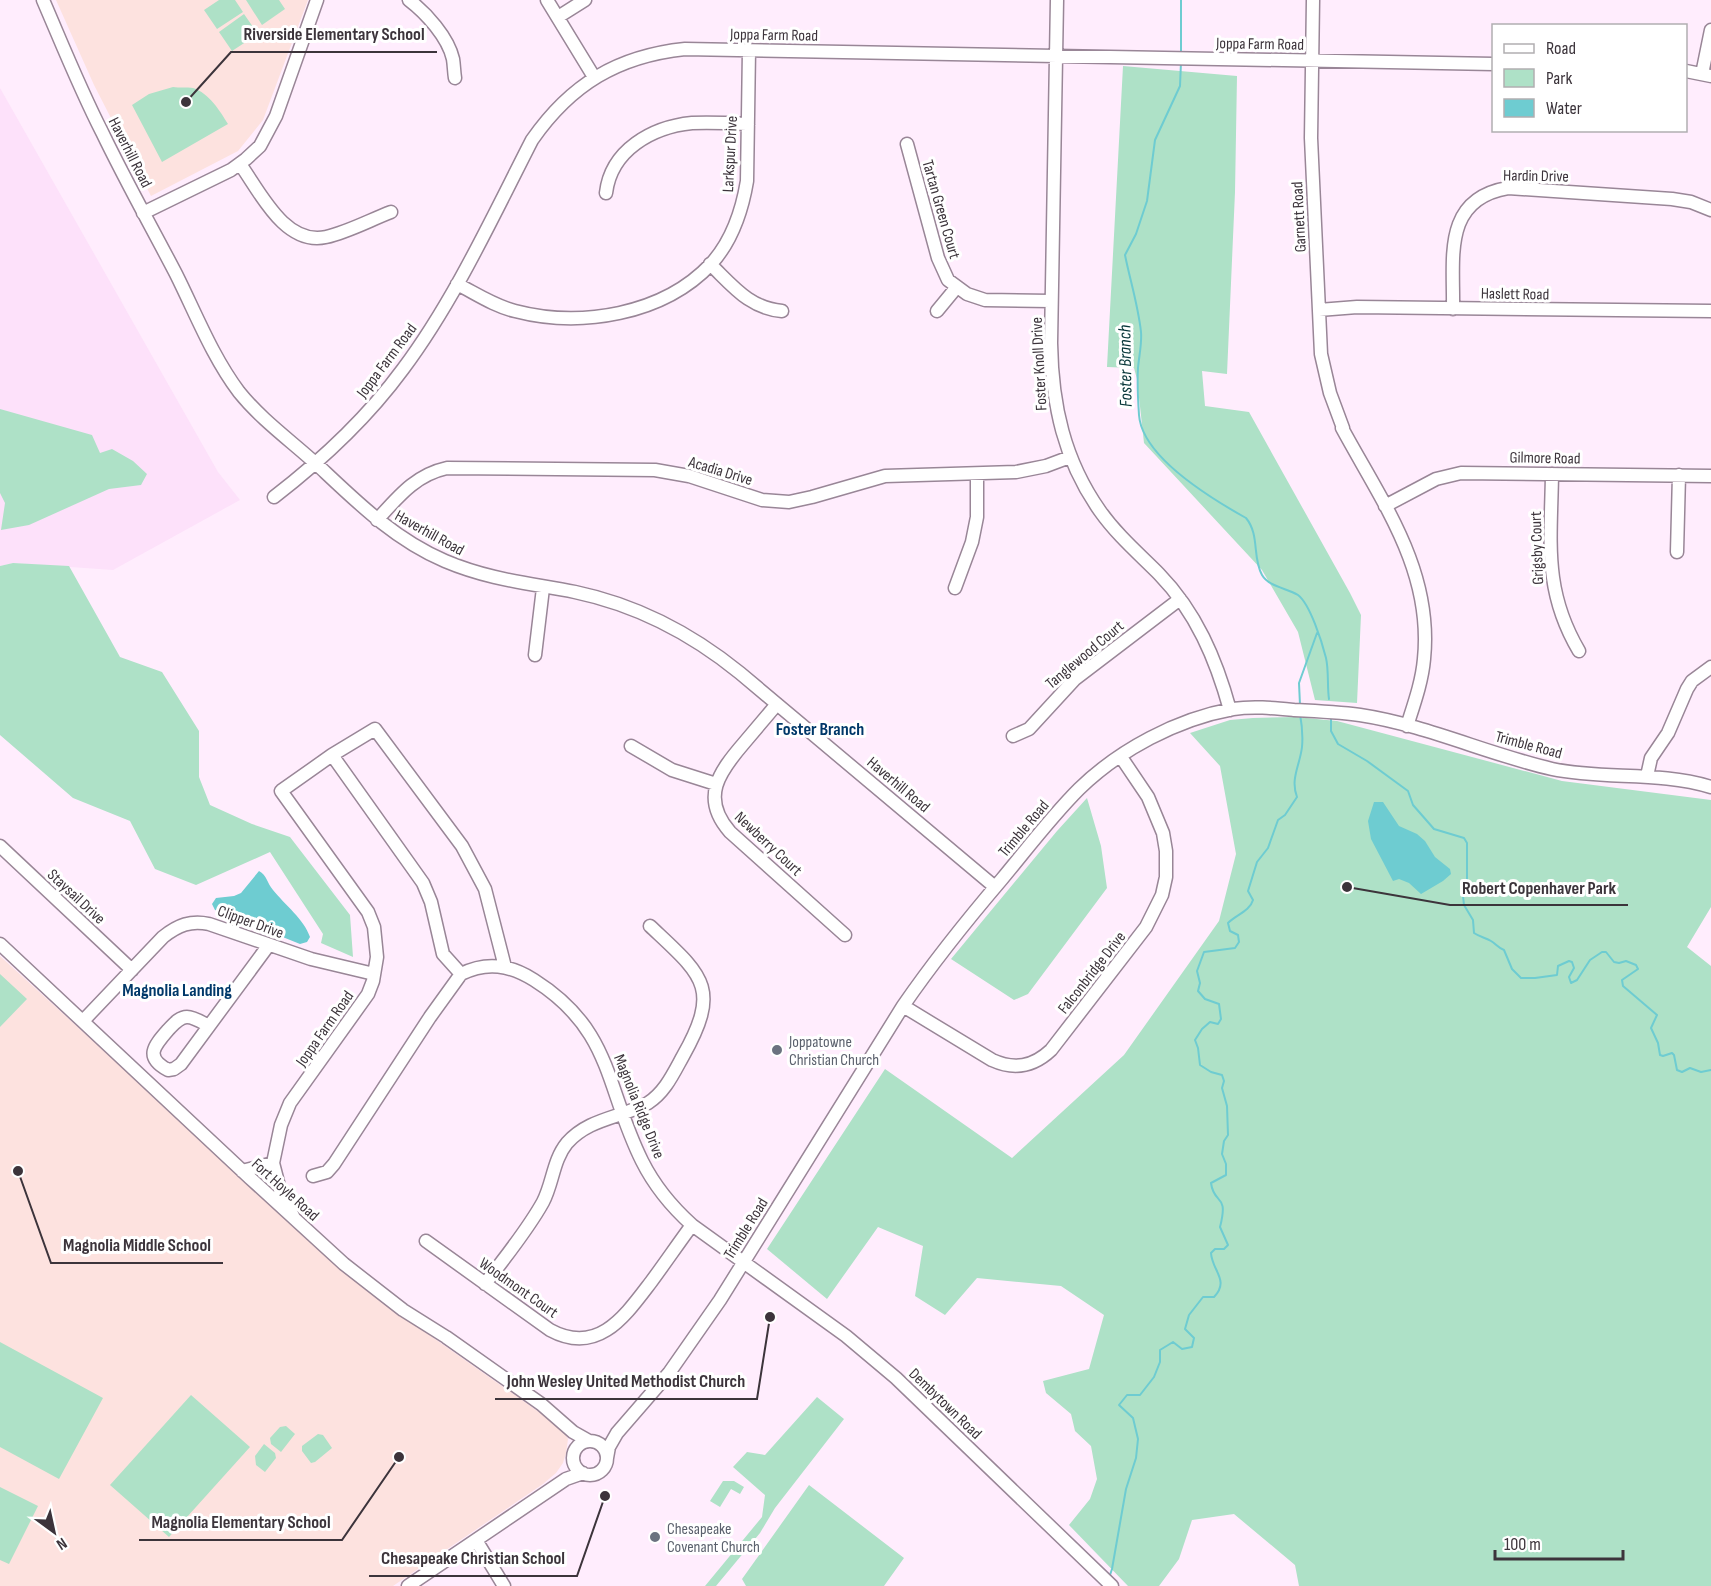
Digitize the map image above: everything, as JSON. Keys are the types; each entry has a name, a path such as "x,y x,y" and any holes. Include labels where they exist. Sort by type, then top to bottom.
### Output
{"street":[{"name":"Haverhill Road","path":"43,0 101,131 143,213 226,373 255,411 316,463 377,520 427,552 468,570 514,583 576,592 612,602 659,620 708,648 996,886"},
{"path":"143,213 240,164 260,146 273,124 317,0"},
{"path":"409,0 426,16 444,41 453,58 455,78"},
{"path":"547,0 594,77"},
{"path":"558,17 585,0"},
{"name":"Foster Knoll Drive","path":"1057,0 1051,301 1053,391 1058,419 1070,457 1090,497 1107,521 1180,599 1200,630 1211,651 1230,710"},
{"name":"Garnett Road","path":"1313,0 1311,138 1323,366 1342,428 1413,562 1421,595 1425,621 1422,669 1407,726"},
{"path":"1687,72 1707,75 1711,30"},
{"name":"Joppa Farm Road","path":"274,497 316,463 350,431 402,370 457,284 532,140 563,102 594,77 631,60 686,49 1492,64"},
{"name":"Larkspur Drive","path":"457,284 513,311 557,318 585,317 621,312 652,302 679,288 710,264 729,239 742,207 747,181 749,50"},
{"path":"606,193 608,178 614,165 633,146 649,136 668,128 691,123 748,124"},
{"name":"Tartan Green Court","path":"907,144 942,270 956,288"},
{"path":"240,164 281,221 299,234 324,237 391,212"},
{"name":"Hardin Drive","path":"1453,309 1454,251 1458,226 1464,211 1486,194 1508,188 1691,202 1711,210"},
{"path":"710,264 748,300 767,310 782,311"},
{"path":"937,310 956,288 985,300 1051,301"},
{"name":"Haslett Road","path":"1319,310 1357,307 1711,311"},
{"name":"Acadia Drive","path":"377,520 418,479 447,468 655,470 689,476 762,500 781,502 812,497 885,476 977,475 1016,472 1046,466 1070,457"},
{"name":"Gilmore Road","path":"1385,506 1424,484 1448,476 1477,473 1711,476"},
{"name":"Grigsby Court","path":"1552,474 1552,580 1560,611 1579,651"},
{"path":"955,588 972,542 976,517 977,475"},
{"path":"1677,552 1679,475"},
{"path":"536,655 543,588"},
{"name":"Tanglewood Court","path":"1013,736 1029,729 1076,679 1180,599"},
{"path":"1647,776 1651,758 1668,733 1687,689 1692,681 1711,667"},
{"path":"631,746 672,770 716,784 730,759 777,704"},
{"name":"Trimble Road","path":"607,1458 609,1447 617,1433 669,1373 720,1300 903,1006 953,938 1073,796 1093,777 1121,757 1170,729 1230,710 1261,707 1348,714 1407,726 1551,769 1688,780 1711,787"},
{"path":"313,1176 327,1172 334,1164 430,1017 461,974 443,954 431,902 419,876 332,755 375,729 462,846 485,889 506,967"},
{"name":"Joppa Farm Road","path":"294,1218 280,1190 273,1163 280,1125 290,1103 368,994 374,975 376,942 374,927 368,912 281,791 332,755"},
{"name":"Falconbridge Drive","path":"903,1006 1005,1066 1032,1064 1051,1050 1146,927 1162,895 1166,877 1163,833 1148,797 1121,757"},
{"name":"Newberry Court","path":"716,784 717,811 724,825 845,935"},
{"name":"Staysail Drive","path":"0,846 132,970"},
{"name":"Clipper Drive","path":"83,1021 169,932 193,921 209,924 311,959 374,975"},
{"path":"485,1284 542,1204 556,1163 566,1145 580,1131 645,1104 666,1087 697,1031 701,1020 703,999 698,976 690,963 650,926"},
{"name":"Fort Hoyle Road","path":"0,944 344,1264 394,1303 531,1397 573,1431 592,1441"},
{"path":"209,1026 187,1017 180,1019 156,1044 153,1051 154,1057 168,1070 182,1064 268,946"},
{"name":"Magnolia Ridge Drive","path":"461,974 482,966 506,967 521,972 561,999 588,1030 604,1058 622,1113 648,1172 669,1202 692,1225 744,1261"},
{"path":"242,1171 273,1163"},
{"name":"Woodmont Court","path":"426,1241 557,1334 579,1338 609,1330 625,1316 692,1225"},
{"name":"Dembytown Road","path":"744,1261 846,1336 896,1378 1108,1582"},
{"path":"573,1431 575,1465 583,1473"},
{"name":"Trimble Road","path":"592,1441 617,1433"},
{"path":"408,1586 566,1479 583,1473 599,1472 607,1458 604,1447 592,1441 579,1445 566,1479"},
{"path":"476,1540 504,1586"}],"shaded area":[{"path":"56,0 308,0 263,120 238,151 151,196 94,85"},
{"path":"0,88 218,472 240,500 113,570 13,563 0,566"},
{"path":"0,956 245,1180 391,1308 563,1429 568,1439 566,1453 556,1473 393,1586 0,1586"}],"green space":[{"path":"219,0 235,0 243,12 217,29 204,10"},
{"path":"246,0 279,0 285,9 262,25"},
{"path":"244,14 258,34 232,51 219,32"},
{"path":"1123,66 1237,76 1235,192 1227,374 1202,371 1205,406 1249,412 1350,593 1361,615 1357,703 1315,700 1298,632 1262,570 1144,443 1134,368 1107,367"},
{"path":"173,87 199,90 213,103 228,124 162,162 132,105 149,94"},
{"path":"0,409 92,435 100,453 112,449 133,461 147,474 141,485 109,489 29,525 1,530 5,503 0,493"},
{"path":"13,563 69,566 120,657 162,672 199,731 199,777 210,805 252,824 290,837 350,915 353,957 321,943 323,934 270,852 196,885 155,869 130,821 73,798 0,735 0,566"},
{"path":"1296,717 1337,721 1562,781 1711,800 1711,907 1687,947 1711,966 1711,1586 1299,1586 1295,1565 1234,1514 1192,1520 1179,1559 1159,1586 1128,1586 1069,1525 1090,1499 1097,1479 1091,1446 1075,1431 1071,1414 1046,1393 1043,1381 1089,1369 1104,1315 1061,1286 977,1278 945,1315 915,1296 923,1246 878,1227 827,1299 767,1249 885,1069 1012,1158 1124,1055 1219,921 1236,854 1220,766 1190,733 1230,720"},
{"path":"1087,798 1101,846 1107,888 1028,994 1014,1000 951,959"},
{"path":"0,974 27,999 0,1027"},
{"path":"0,1342 103,1398 59,1479 0,1447"},
{"path":"191,1395 250,1447 169,1537 110,1485"},
{"path":"817,1397 844,1419 775,1508 760,1533 716,1586 705,1586 762,1517 765,1495 733,1467 747,1452 765,1455"},
{"path":"286,1426 295,1434 281,1452 271,1444 270,1438 280,1427"},
{"path":"318,1434 323,1435 332,1448 311,1463 302,1451 302,1446"},
{"path":"264,1444 275,1453 276,1458 265,1472 256,1465 255,1456"},
{"path":"723,1481 734,1481 744,1487 740,1494 731,1489 720,1507 710,1501"},
{"path":"809,1485 904,1558 884,1586 746,1586 742,1579"},
{"path":"0,1487 38,1506 9,1564 0,1560"}],"water":[{"path":"1374,802 1383,802 1399,826 1417,834 1425,841 1435,857 1450,869 1451,874 1421,894 1409,883 1399,879 1393,881 1371,839 1368,821"},
{"path":"259,871 303,924 310,937 307,942 300,944 215,910 212,904 216,898 241,893"}],"waterway":[{"name":"Foster Branch","path":"1181,0 1181,53"},
{"name":"Foster Branch","path":"1181,62 1180,86 1155,140 1147,201 1136,234 1125,255 1141,332 1138,374 1139,415 1143,431 1165,461 1215,500 1246,518 1253,532 1257,561 1265,579 1298,595 1307,606 1326,658 1329,699"},
{"path":"1300,705 1299,683 1317,633"},
{"path":"1109,1578 1126,1489 1136,1458 1138,1439 1133,1418 1119,1405 1127,1395 1140,1395 1154,1377 1160,1362 1160,1350 1173,1342 1182,1349 1192,1347 1194,1338 1185,1329 1189,1315 1203,1297 1214,1297 1219,1291 1219,1275 1211,1253 1215,1249 1224,1249 1228,1245 1220,1227 1222,1204 1215,1195 1211,1183 1226,1175 1226,1164 1222,1154 1224,1141 1228,1135 1227,1106 1222,1088 1224,1081 1222,1075 1211,1072 1200,1065 1195,1040 1210,1022 1218,1024 1221,1019 1219,1004 1205,999 1198,991 1200,983 1197,971 1204,952 1235,948 1239,942 1238,935 1230,931 1228,923 1251,904 1253,900 1248,891 1257,862 1268,848 1278,820 1285,815 1297,797 1295,778 1302,743 1300,714"},
{"name":"Foster Branch","path":"1331,718 1331,731 1338,744 1367,761 1408,791 1413,805 1434,829 1464,838 1467,843 1467,881 1463,896 1464,905 1473,920 1474,933 1504,950 1512,969 1521,978 1557,975 1558,966 1569,961 1572,962 1574,968 1569,977 1571,983 1577,980 1590,960 1602,952 1606,952 1614,962 1626,961 1636,965 1638,969 1622,980 1623,986 1657,1015 1651,1028 1658,1043 1660,1055 1672,1053 1677,1070 1682,1072 1690,1068 1701,1072 1711,1070"}],"place":[{"name":"Riverside Elementary School","path":"186,102"},
{"name":"Robert Copenhaver Park","path":"1347,887"},
{"name":"Joppatowne Christian Church","path":"777,1050"},
{"name":"Magnolia Middle School","path":"18,1171"},
{"name":"John Wesley United Methodist Church","path":"770,1317"},
{"name":"Magnolia Elementary School","path":"399,1457"},
{"name":"Chesapeake Christian School","path":"605,1496"},
{"name":"Chesapeake Covenant Church","path":"655,1537"}],"district":[{"name":"Foster Branch","path":"820,729"},
{"name":"Magnolia Landing","path":"177,990"}]}
